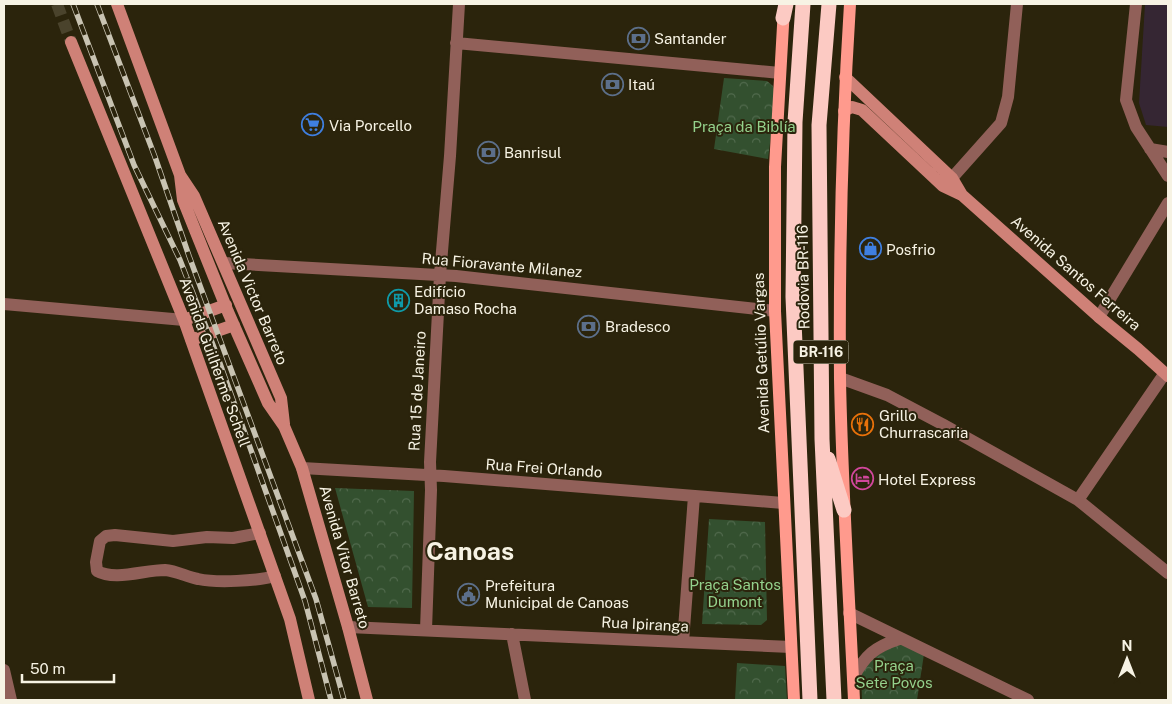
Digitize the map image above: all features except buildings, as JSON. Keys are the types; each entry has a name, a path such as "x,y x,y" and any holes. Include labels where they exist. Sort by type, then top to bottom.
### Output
{"highway":[{"name":"Rodovia BR-116","path":"803,4 795,122 793,297 810,700"},
{"name":"Rodovia BR-116","path":"829,4 819,125 822,439 834,700"},
{"name":"BR-116","path":"819,125 826,119 830,108 838,4"},
{"path":"822,439 844,510"}],"main road":[{"path":"117,4 180,175 183,200 268,403 284,426"},
{"path":"850,4 845,77 840,214 840,378 844,510 854,700"},
{"name":"Avenida Getúlio Vargas","path":"784,9 775,176 775,311 794,700"},
{"name":"Avenida Guilherme Schell","path":"71,42 184,320 290,619 309,700"},
{"name":"Avenida Santos Ferreira","path":"845,77 947,182"},
{"name":"Avenida Santos Ferreira","path":"844,111 852,107 862,110 962,195 1166,375"},
{"name":"Avenida Victor Barreto","path":"180,175 194,196 224,262 281,398 284,426"},
{"path":"184,320 226,305"},
{"path":"191,340 234,325"},
{"name":"Avenida Vitor Barreto","path":"284,426 302,468 367,700"}],"street":[{"name":"Rua 15 de Janeiro","path":"426,630 430,476 440,275 450,156 459,4"},
{"path":"947,182 1001,123 1008,97 1017,4"},
{"path":"1136,4 1126,100 1136,128 1168,176"},
{"path":"456,43 780,74"},
{"path":"1150,149 1168,152"},
{"path":"1099,317 1168,203"},
{"name":"Rua Fioravante Milanez","path":"224,262 440,275 775,311"},
{"path":"4,304 184,320"},
{"path":"1078,500 1166,375"},
{"path":"840,378 887,396 942,424 1078,500 1168,573"},
{"name":"Rua Frei Orlando","path":"302,468 783,503"},
{"path":"683,642 694,496"},
{"path":"260,533 233,538 207,537 173,541 115,535 106,536 100,540 96,562 97,571 103,575 119,576 136,572 166,570 199,579 228,580 262,580 275,576"},
{"path":"850,613 899,639 1028,700"},
{"name":"Rua Ipiranga","path":"348,627 791,647"},
{"path":"512,634 525,700"},
{"path":"853,678 865,658 884,644 899,639"},
{"path":"4,670 11,700"}],"shaded area":[{"path":"1145,4 1168,4 1168,127 1146,125 1139,103"}],"green space":[{"name":"Praça da Biblía","path":"724,78 767,81 773,86 776,95 768,159 714,149"},
{"path":"335,488 414,491 412,608 368,607"},
{"name":"Praça Santos Dumont","path":"709,519 765,522 767,620 761,625 702,624"},
{"name":"Praça Sete Povos","path":"898,643 924,654 917,700 862,700 861,672 868,661"},
{"path":"737,663 785,666 787,700 735,700"}],"tunnel":[{"path":"57,4 71,42"}],"railway":[{"path":"73,4 134,165 180,260 218,358 305,601 331,700"},
{"path":"97,4 155,157 189,256 316,599 344,700"}],"place":[{"name":"Santander","path":"638,38"},
{"name":"Itaú","path":"612,84"},
{"name":"Via Porcello","path":"313,125"},
{"name":"Banrisul","path":"488,152"},
{"name":"Posfrio","path":"870,249"},
{"name":"Edifício Damaso Rocha","path":"398,300"},
{"name":"Bradesco","path":"589,326"},
{"name":"Grillo Churrascaria","path":"863,424"},
{"name":"Hotel Express","path":"862,479"},
{"name":"Prefeitura Municipal de Canoas","path":"469,594"}],"district":[{"name":"Canoas","path":"470,551"}]}
